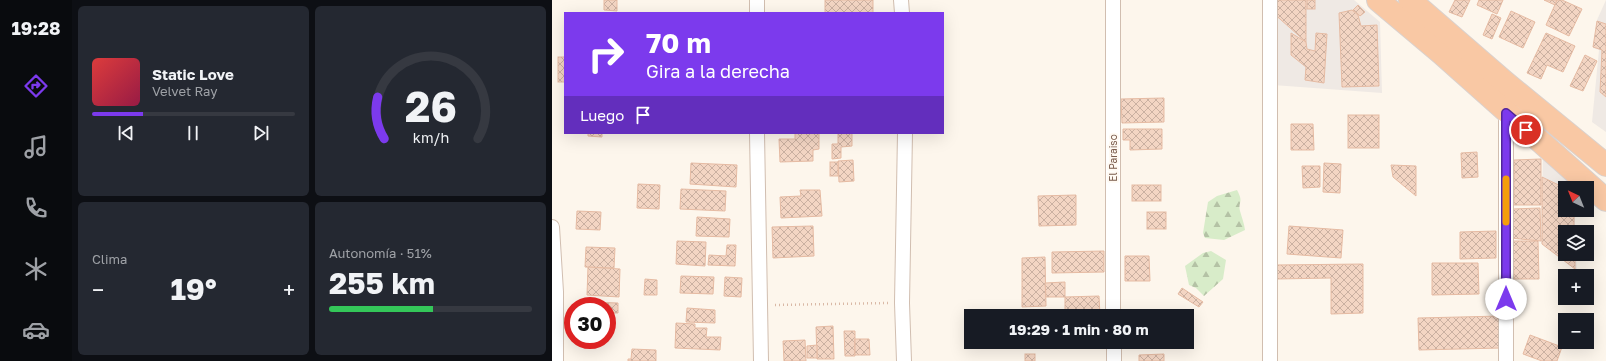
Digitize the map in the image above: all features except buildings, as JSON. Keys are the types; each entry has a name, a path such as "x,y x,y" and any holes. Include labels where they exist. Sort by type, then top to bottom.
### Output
{"highway":[{"path":"1378,0 1441,53 1506,113 1606,200"},
{"path":"1410,0 1506,83 1606,165"}],"street":[{"path":"757,0 757,12"},
{"path":"901,0 902,12"},
{"name":"El Paraiso","path":"1113,0 1113,309"},
{"path":"1270,0 1270,361"},
{"path":"1506,113 1506,361"},
{"path":"757,134 761,361"},
{"path":"904,134 902,303 904,361"},
{"path":"552,228 556,292 556,361"},
{"path":"1114,349 1114,361"}],"path":[{"path":"760,305 902,303"}],"shaded area":[{"path":"1272,0 1354,0 1380,22 1382,93 1273,85"},
{"path":"1606,0 1606,132 1592,122 1599,50 1593,48 1597,20"},
{"path":"1543,155 1573,178 1573,181 1558,181 1558,217 1575,217 1575,225 1558,225 1558,256 1541,243"},
{"path":"1564,261 1576,261 1577,269 1574,269"}],"green space":[{"path":"1237,190 1240,197 1240,211 1245,230 1224,240 1205,238 1203,233 1208,202 1217,196"},
{"path":"1211,251 1226,260 1223,279 1204,296 1196,288 1189,285 1185,266 1203,253"}],"slow traffic":[{"path":"1506,179 1506,222"}],"route":[{"path":"1506,299 1506,113 1526,130"}]}
